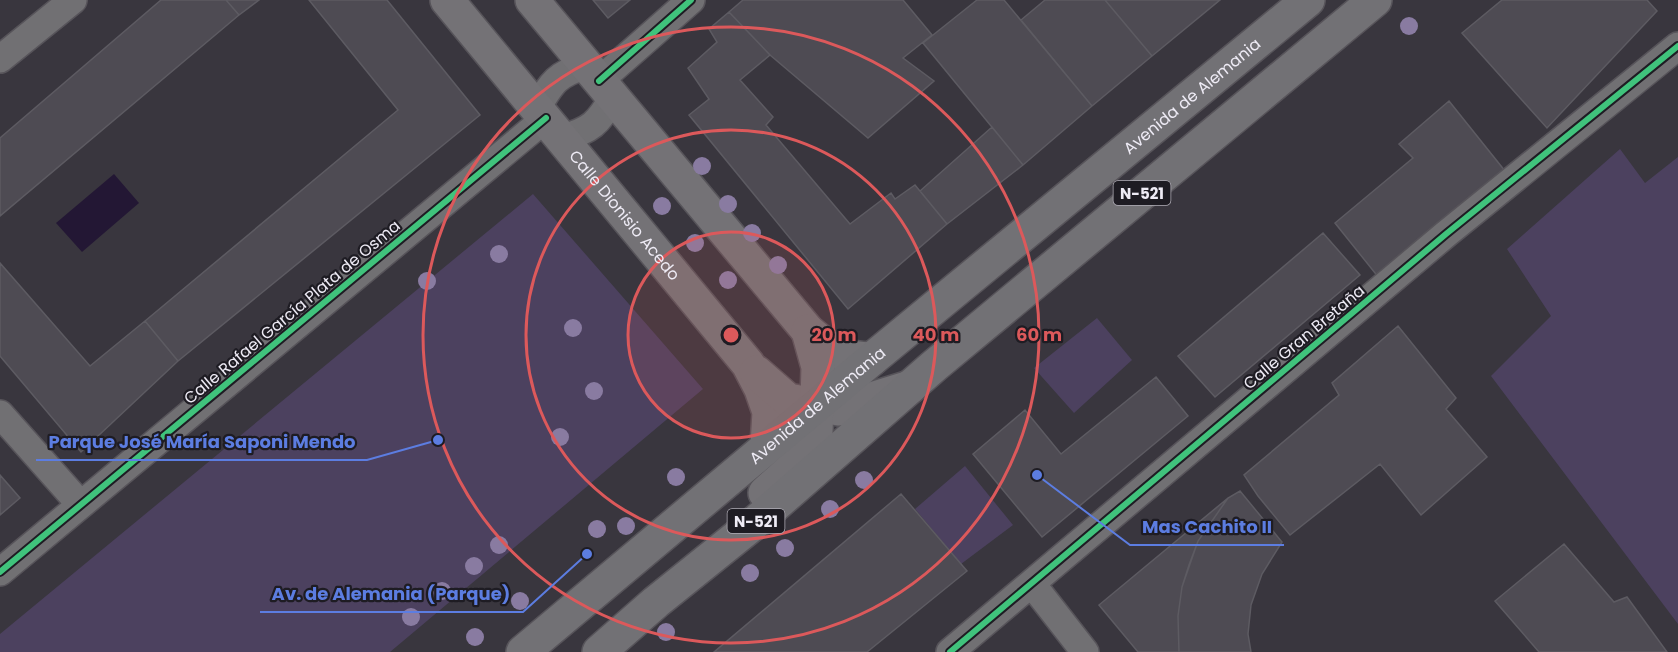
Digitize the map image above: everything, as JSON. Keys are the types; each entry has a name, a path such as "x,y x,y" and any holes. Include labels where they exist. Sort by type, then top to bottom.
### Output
{"main road":[{"name":"Calle Dionisio Acedo","path":"447,0 748,364 761,389 769,412 767,446"},
{"path":"532,0 808,331 830,350 852,358 872,359"},
{"name":"Avenida de Alemania","path":"523,652 767,446 1308,0"},
{"name":"N-521","path":"599,652 656,602 759,520 910,387 1375,0"},
{"path":"656,602 810,452 816,433 818,367 808,331"},
{"path":"748,364 788,400 839,409 910,387"}],"street":[{"path":"0,59 73,0"},
{"path":"600,81 691,0"},
{"name":"Calle Gran Bretaña","path":"950,652 1446,234 1678,46"},
{"path":"566,72 600,81 603,117 584,132 548,122 550,86 566,72"},
{"name":"Calle Rafael García Plata de Osma","path":"0,572 548,122"},
{"path":"0,414 80,504"},
{"path":"1032,584 1085,652"}],"shaded area":[{"path":"1620,149 1645,183 1678,157 1678,624 1491,376 1551,316 1507,249"},
{"path":"114,174 139,203 82,252 56,223"},
{"path":"533,194 703,389 390,652 0,652 0,634"},
{"path":"1097,318 1132,360 1074,413 1034,368"},
{"path":"965,466 1013,525 961,564 915,509"}],"building":[{"path":"161,0 226,0 239,15 0,216 0,138"},
{"path":"226,0 259,0 239,15"},
{"path":"309,0 387,0 480,115 178,361 145,321 398,110"},
{"path":"593,0 630,0 608,18"},
{"path":"743,0 903,0 932,35 903,58 934,81 868,138 770,55 729,12"},
{"path":"977,0 1004,0 1092,106 1023,165 923,43"},
{"path":"1045,0 1105,0 1152,56 1092,106 1021,20"},
{"path":"1105,0 1220,0 1152,56"},
{"path":"1502,0 1647,0 1657,11 1547,128 1462,33"},
{"path":"729,12 770,55 740,80 773,117 766,125 850,224 891,193 895,199 915,185 947,224 848,309 689,115 709,99 688,68 717,42 709,29"},
{"path":"1449,101 1505,171 1379,278 1335,223 1413,158 1399,144"},
{"path":"992,127 1023,165 947,224 920,191"},
{"path":"1323,233 1360,275 1215,397 1178,356"},
{"path":"0,263 90,366 145,321 178,361 81,452 0,356"},
{"path":"1398,326 1456,398 1446,409 1487,457 1421,515 1380,464 1290,535 1244,475 1339,395 1332,383"},
{"path":"1156,377 1188,416 1042,537 973,454 1025,410 1061,454"},
{"path":"0,475 20,498 0,515"},
{"path":"1240,491 1282,542 1262,574 1251,605 1248,634 1251,652 1179,652 1178,616 1182,587 1198,541 1228,498"},
{"path":"901,494 967,571 867,652 714,652"},
{"path":"1228,498 1198,541 1182,587 1178,616 1179,652 1138,652 1099,605"},
{"path":"1564,544 1614,602 1627,597 1667,652 1539,652 1495,601"}],"cycle path":[{"path":"599,81 691,0"},
{"path":"950,652 1446,234 1678,46"},
{"path":"0,572 546,118"}],"place":[{"name":"Parque José María Saponi Mendo","path":"438,440"},
{"name":"Mas Cachito II","path":"1037,475"},
{"name":"Av. de Alemania (Parque)","path":"587,554"}]}
